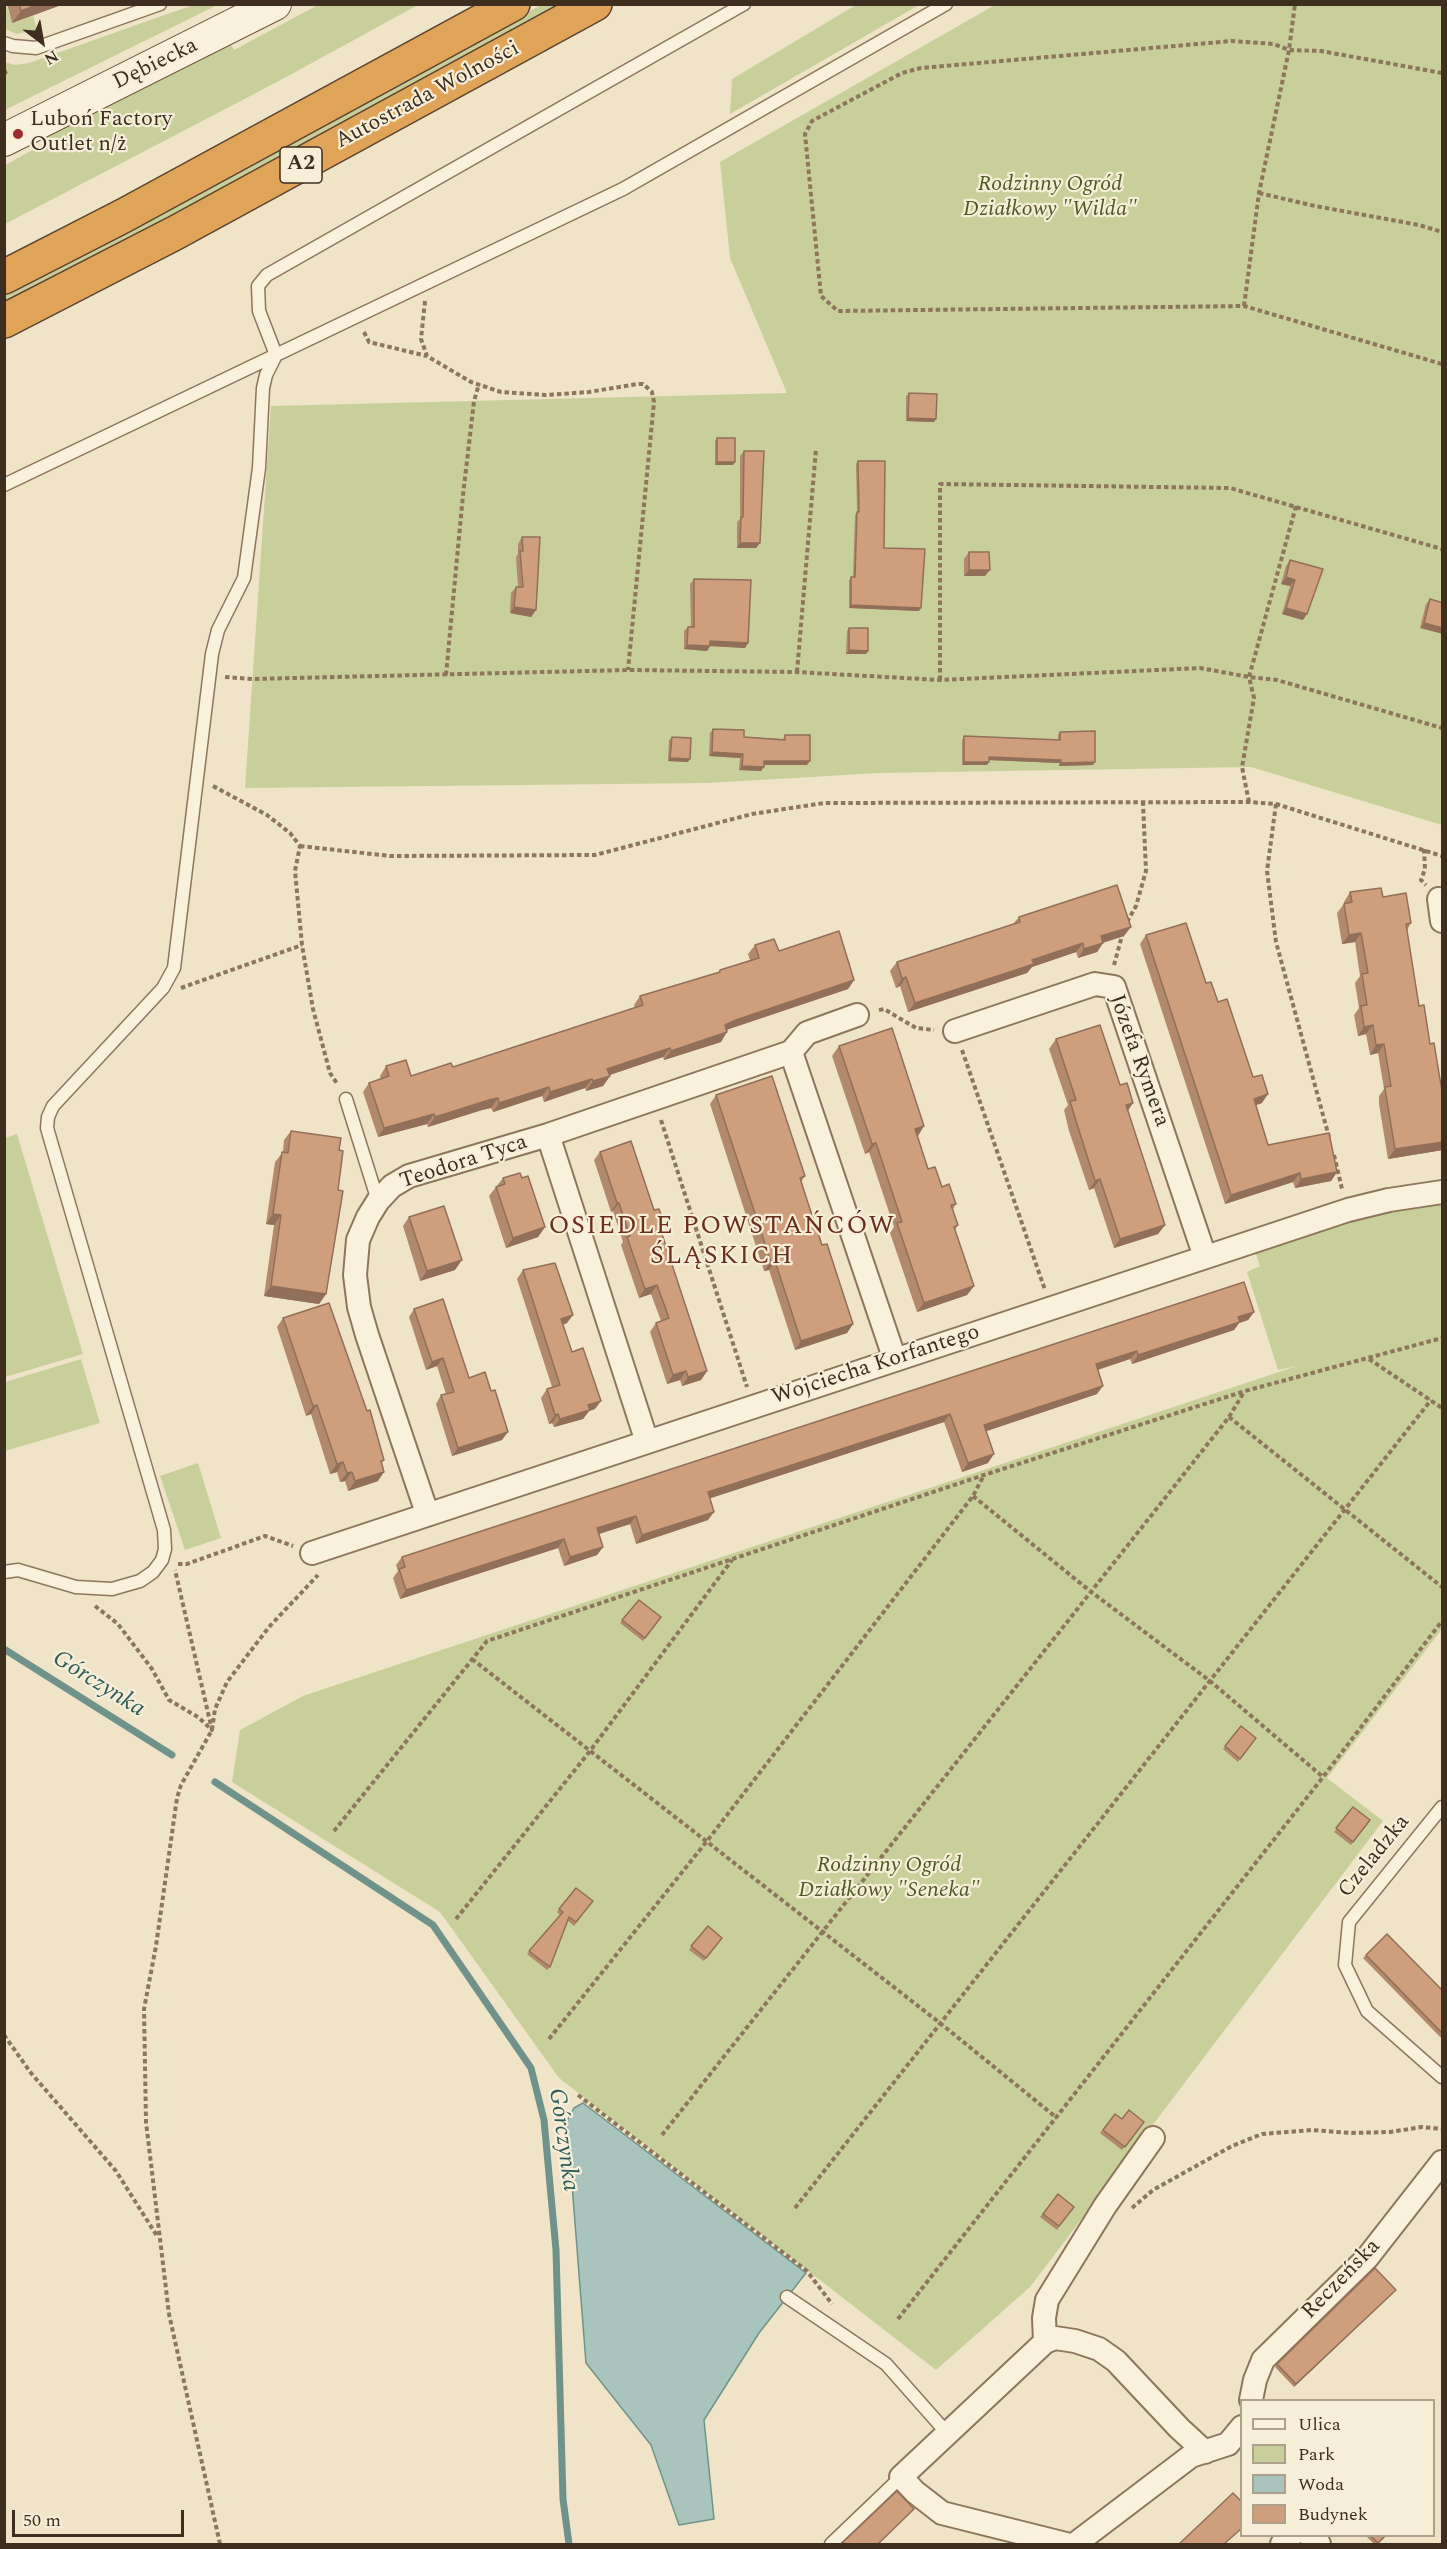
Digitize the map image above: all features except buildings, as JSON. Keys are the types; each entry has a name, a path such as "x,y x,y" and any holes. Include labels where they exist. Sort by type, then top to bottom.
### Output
{"highway":[{"name":"Autostrada Wolności","path":"4,277 134,210 513,4"},
{"name":"Autostrada Wolności","path":"4,321 175,233 595,4"}],"street":[{"name":"Dębiecka","path":"4,140 275,4"},
{"path":"1439,899 1443,921"},
{"name":"Józefa Rymera","path":"956,1032 1095,984 1114,987 1205,1257"},
{"name":"Teodora Tyca","path":"427,1513 366,1335 359,1306 355,1275 358,1240 378,1201 392,1186 409,1176 548,1135 791,1052 807,1033 857,1015"},
{"path":"791,1052 895,1359"},
{"path":"548,1135 647,1442"},
{"name":"Wojciecha Korfantego","path":"312,1553 427,1513 1348,1210 1389,1200 1443,1192"},
{"path":"1046,2342 1044,2318 1047,2300 1095,2221 1153,2138"},
{"name":"Reczeńska","path":"1251,2399 1254,2380 1263,2360 1366,2258 1443,2162"},
{"path":"1066,2544 942,2513 915,2492 901,2477 987,2394 1046,2342 1055,2338 1075,2341 1099,2349 1116,2361 1179,2428 1205,2452"},
{"path":"1075,2544 1191,2456 1237,2444"}],"lane":[{"path":"4,43 36,48 160,4"},
{"path":"4,1572 18,1570 76,1587 112,1589 140,1581 153,1572 162,1560 166,1540 48,1138 48,1117 53,1106 64,1093 163,988 174,968 209,676 218,630 244,578 259,468 263,388 266,375 276,355 257,301 258,286 267,275 744,4"},
{"path":"4,485 632,185 946,4"},
{"path":"346,1099 378,1201"},
{"name":"Czeladzka","path":"1443,1807 1349,1922 1345,1965 1367,2011 1443,2077"},
{"path":"787,2297 886,2364 947,2433"},
{"path":"831,2544 901,2477"}],"path":[{"path":"1244,306 1259,193 1289,50 1295,4"},
{"path":"1443,73 1321,51 1289,50 1274,44 1232,41 921,68 902,73 812,121 805,134 821,296 838,311 1244,306 1443,364"},
{"path":"1259,193 1419,225 1443,232"},
{"path":"427,283 421,339 427,356"},
{"path":"357,316 369,342 427,356 479,384 501,392 545,395 589,392 637,384 643,384 652,392 654,402 628,670"},
{"path":"446,675 463,495 474,401 479,384"},
{"path":"797,672 816,449"},
{"path":"940,680 939,483 1230,488 1443,549"},
{"path":"1249,802 1242,767 1254,698 1249,677 1296,506"},
{"path":"209,676 252,679 628,670 797,672 940,680 1200,668 1277,680 1443,728"},
{"path":"197,774 220,791 267,815 290,833 300,846 390,856 595,855 752,814 824,803 1249,802 1276,804 1443,856"},
{"path":"1114,987 1114,961 1146,871 1143,803"},
{"path":"1276,804 1268,870 1276,942 1330,1143"},
{"path":"300,846 295,872 302,945 313,1009 330,1073 346,1099"},
{"path":"1424,849 1425,868 1421,880 1439,899"},
{"path":"163,988 185,987 302,945"},
{"path":"857,1015 884,1009 916,1028 956,1032 1051,1308"},
{"path":"654,1099 753,1406"},
{"path":"1333,1154 1348,1210"},
{"path":"334,1831 487,1641 984,1475 1245,1391 1443,1338"},
{"path":"1368,1359 1443,1408"},
{"path":"662,2135 1229,1417 1245,1391"},
{"path":"795,2208 1431,1400"},
{"path":"1229,1417 1443,1587"},
{"path":"549,2039 707,1841 974,1496 984,1475"},
{"path":"974,1496 1090,1591 1210,1681 1323,1777"},
{"path":"212,1730 189,1623 173,1564 187,1564 265,1536 312,1553 319,1575 269,1627 237,1667 227,1682 215,1709 212,1730 185,1776 177,1798 156,1946 144,2009 146,2122 169,2314 220,2544"},
{"path":"456,1920 591,1751 733,1560"},
{"path":"76,1587 84,1598 118,1624 152,1669 169,1700 198,1717 212,1730"},
{"path":"898,2319 1443,1621"},
{"path":"472,1659 940,2023 1057,2118"},
{"path":"4,2035 31,2073 116,2171 159,2240"},
{"path":"578,2095 807,2271 828,2301 837,2308"},
{"path":"1095,2221 1119,2216 1134,2208 1153,2190 1232,2146 1262,2134 1312,2130 1350,2133 1390,2132 1422,2127 1443,2129"}],"green space":[{"path":"6,4 12,23 33,16 37,30 17,34 5,29"},
{"path":"193,5 217,5 5,110 4,62 15,65 29,63"},
{"path":"318,5 418,5 277,82 5,224 5,165 44,144 41,137 229,42 234,50"},
{"path":"541,5 566,5 254,175 5,305 5,292 366,102"},
{"path":"856,5 919,5 730,114 732,79"},
{"name":"Rodzinny Ogród Działkowy \"Wilda\"","path":"995,5 1442,5 1442,825 1251,767 880,773 707,783 245,788 271,406 787,393 730,258 720,162"},
{"path":"17,1134 83,1354 5,1377 5,1138"},
{"name":"Rodzinny Ogród Działkowy \"Seneka\"","path":"1442,1203 1442,1629 1327,1778 1383,1821 1030,2287 936,2370 559,2078 440,1912 232,1782 240,1730 303,1696 1297,1366 1278,1370 1247,1272 1260,1266 1255,1252 1369,1215"},
{"path":"81,1359 100,1423 5,1451 5,1382"},
{"path":"198,1463 221,1538 185,1550 160,1476"}],"water":[{"path":"583,2103 806,2273 759,2333 704,2420 714,2519 679,2525 651,2445 586,2363 567,2121 574,2108"}],"waterway":[{"name":"Górczynka","path":"4,1649 172,1755"},
{"name":"Górczynka","path":"215,1782 433,1925 531,2068 544,2120 556,2250 563,2499 569,2544"}],"place":[{"name":"Luboń Factory Outlet n/ż","path":"18,134"}],"district":[{"name":"OSIEDLE POWSTAŃCÓW ŚLĄSKICH","path":"722,1243"}]}
